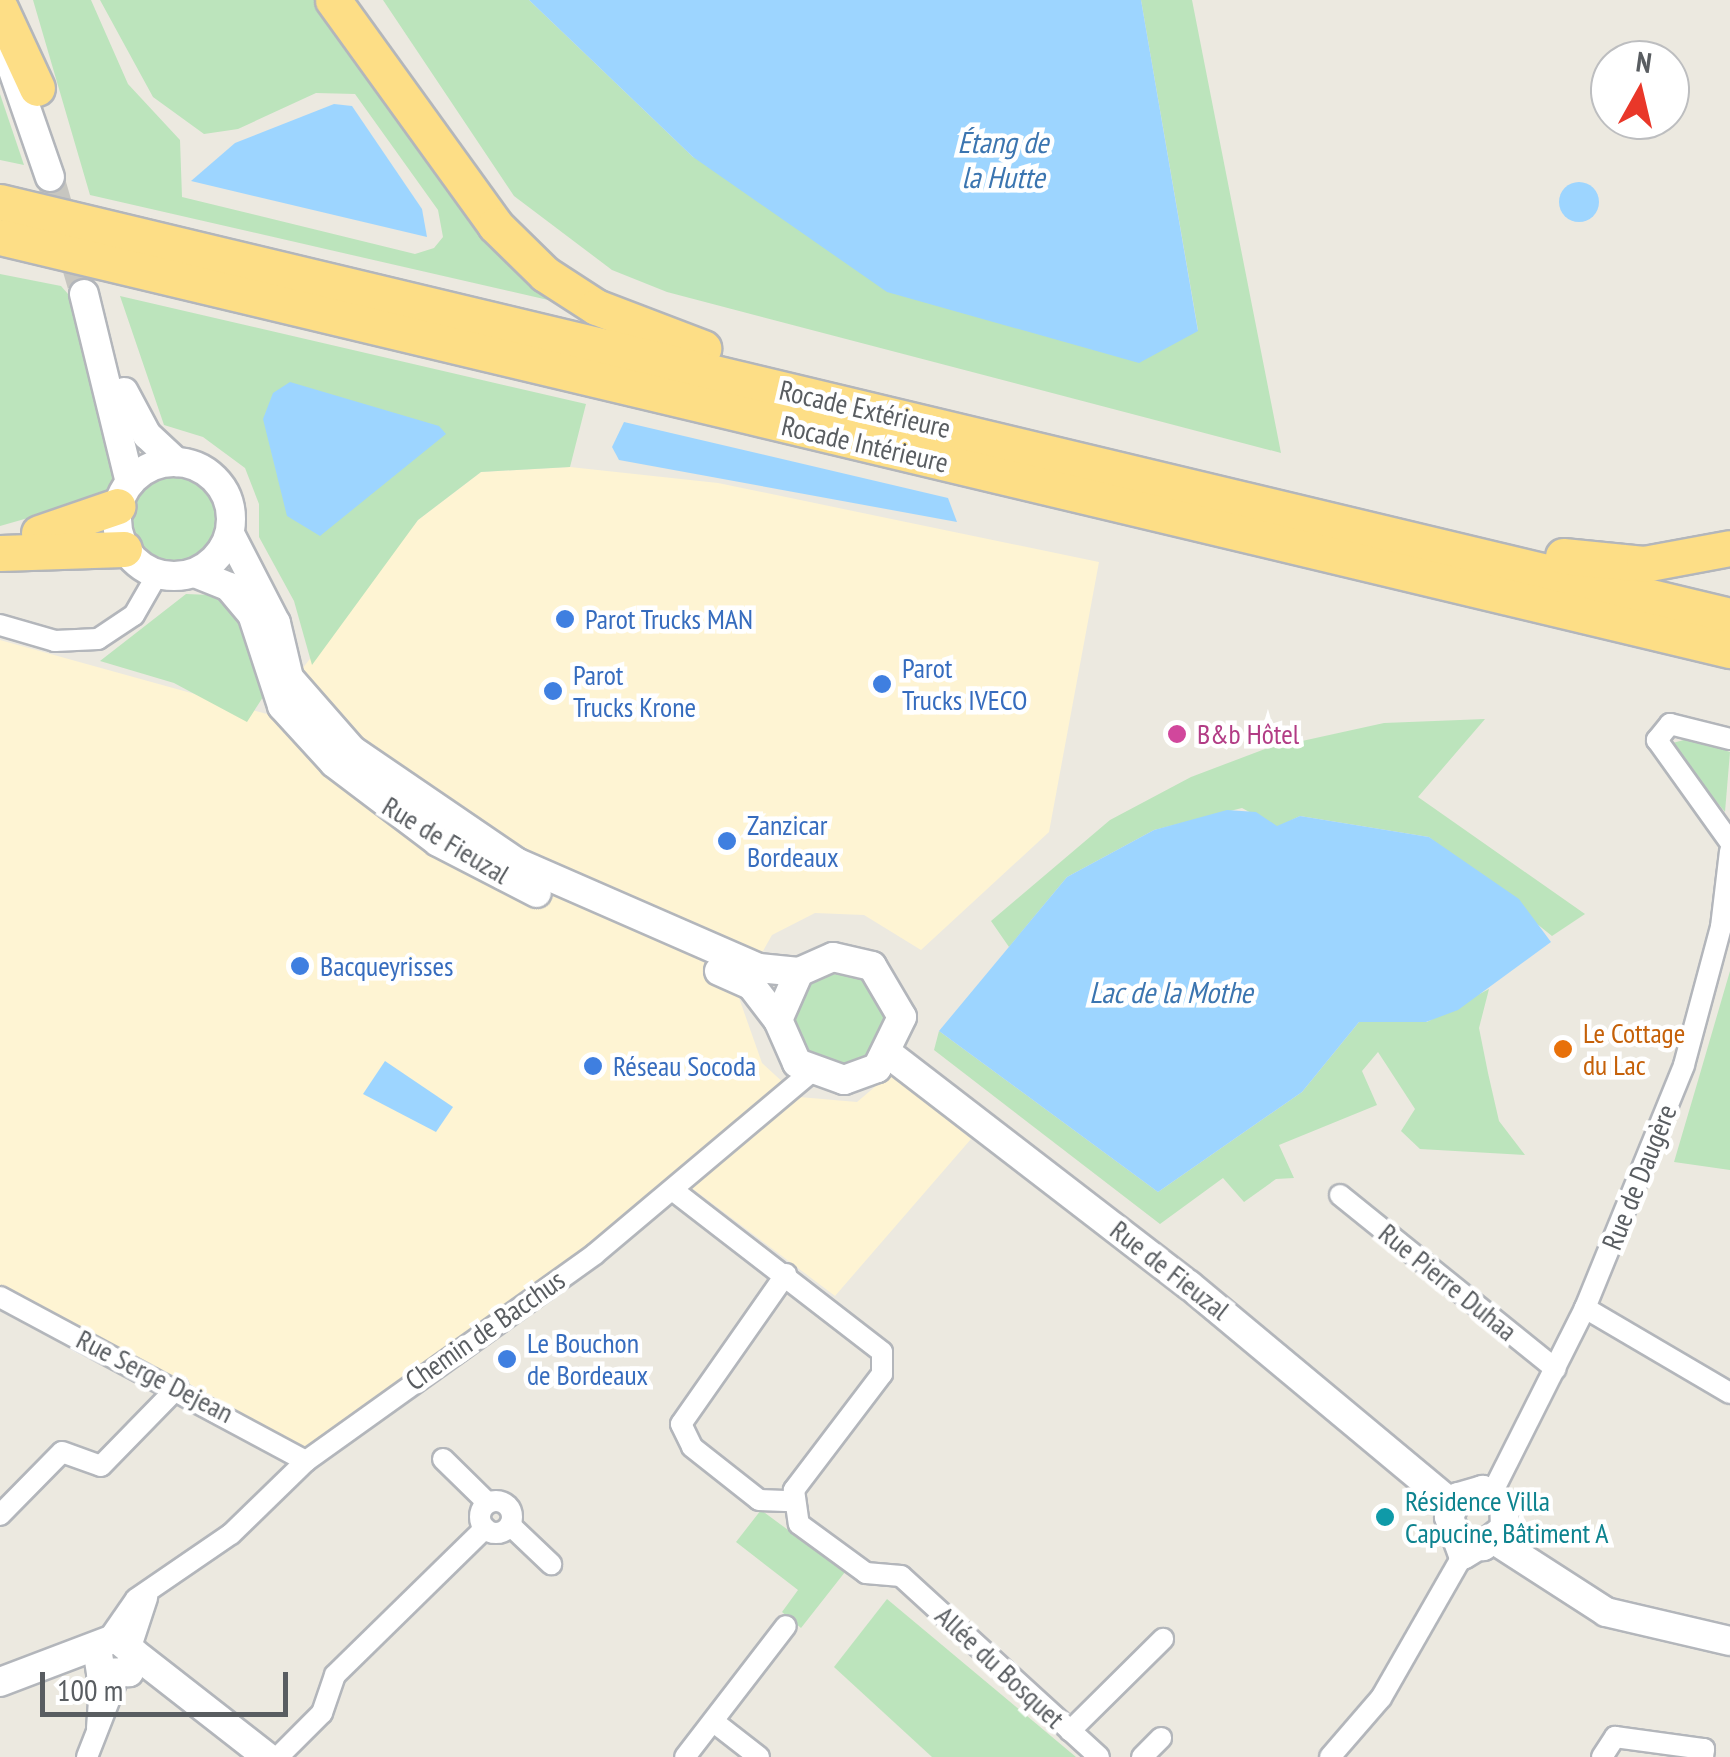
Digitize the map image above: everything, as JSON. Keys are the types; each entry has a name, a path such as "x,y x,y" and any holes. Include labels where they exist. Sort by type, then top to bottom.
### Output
{"highway":[{"path":"334,0 495,225 596,308 1054,454"},
{"path":"0,8 36,88"},
{"name":"Rocade Extérieure","path":"0,202 1730,616"},
{"name":"Rocade Intérieure","path":"0,237 1730,650"},
{"path":"0,260 115,283 155,274"},
{"path":"0,538 78,524 124,494"},
{"path":"1338,523 1620,564 1730,548"},
{"path":"0,553 124,549"}],"street":[{"path":"0,30 55,178 13,0"},
{"path":"89,295 135,416 176,462 203,470 224,490 230,534 195,573 157,574 124,549 124,494 89,295"},
{"path":"124,494 176,462"},
{"name":"Rue de Fieuzal","path":"230,534 276,623 289,678 398,788 588,896 759,968 799,972 854,958 888,980 902,1017 890,1055 1473,1493"},
{"name":"Rue de Fieuzal","path":"195,573 242,601 260,628 282,706 383,804 504,878 752,985 778,1020 786,1051 810,1073"},
{"path":"0,625 72,643 98,639 134,615 157,574"},
{"path":"1730,739 1670,724 1657,740 1730,842"},
{"name":"Rue de Daugère","path":"1473,1493 1556,1369 1585,1308 1684,1065 1721,927 1730,852"},
{"path":"778,1020 799,972"},
{"path":"810,1073 862,1077 890,1055"},
{"name":"Chemin de Bacchus","path":"114,1660 127,1609 231,1534 306,1462 674,1191 810,1073"},
{"path":"674,1191 786,1274 875,1342 884,1363 792,1501 759,1500 692,1447 680,1424 786,1274"},
{"name":"Rue Pierre Duhaa","path":"1340,1195 1556,1369"},
{"name":"Rue Serge Dejean","path":"0,1297 178,1387 306,1462"},
{"path":"1585,1308 1730,1393"},
{"path":"0,1515 62,1452 100,1466 178,1387"},
{"path":"443,1459 488,1503 506,1504 510,1526 551,1564"},
{"path":"1473,1493 1485,1543 1606,1612 1730,1640"},
{"path":"1330,1757 1381,1698 1485,1543 1473,1493"},
{"name":"Allée du Bosquet","path":"792,1501 799,1524 866,1573 901,1576 1099,1757"},
{"path":"278,1757 322,1713 335,1675 485,1528 488,1503"},
{"path":"485,1528 510,1526"},
{"path":"685,1757 786,1626"},
{"path":"1070,1731 1163,1639"},
{"path":"87,1757 98,1730 114,1660"},
{"path":"0,1682 33,1670 114,1660 184,1686 266,1757"},
{"path":"714,1722 758,1757"},
{"path":"1602,1757 1615,1737 1704,1750 1703,1757"},
{"path":"1142,1757 1161,1738"}],"shaded area":[{"path":"570,467 718,483 1099,562 1049,832 921,950 864,915 815,913 772,935 738,995 762,1063 799,1097 857,1102 890,1074 971,1139 835,1296 685,1183 306,1461 0,1297 0,640 267,714 418,520 481,472"}],"green space":[{"path":"33,0 91,0 128,84 180,140 182,197 415,254 434,248 443,237 438,210 355,94 316,93 238,129 204,134 153,97 100,0 322,0 570,305 90,195"},
{"path":"383,0 529,0 693,157 1198,330 1141,0 1192,0 1281,453 667,292 612,270 514,196"},
{"path":"0,94 24,165 0,160"},
{"path":"0,274 61,286 76,303 115,477 105,496 0,526"},
{"path":"120,296 586,404 570,467 481,472 418,520 312,665 294,601 259,537 259,504 245,468 203,437 164,425"},
{"path":"172,473 189,477 204,487 214,502 218,519 214,536 204,551 189,561 172,565 155,561 140,551 130,536 126,519 130,502 140,487 155,477"},
{"path":"186,594 211,595 235,612 252,646 265,694 247,722 174,683 100,661"},
{"path":"1485,719 1418,797 1585,914 1552,936 1429,837 1300,816 1277,827 1242,808 1154,830 1067,877 1009,947 991,921 1110,820 1191,777 1265,749 1384,723"},
{"path":"1691,738 1730,752 1725,812 1669,744"},
{"path":"1730,971 1730,1170 1674,1162 1697,1084"},
{"path":"840,974 872,987 885,1019 872,1051 840,1064 808,1051 795,1019 808,987"},
{"path":"1489,989 1479,1028 1488,1073 1499,1121 1525,1155 1420,1149 1401,1131 1415,1109 1378,1052 1362,1071 1377,1105 1279,1145 1294,1178 1276,1179 1244,1202 1223,1178 1160,1224 934,1050 939,1031 1158,1192 1302,1092 1359,1022 1427,1022"},
{"path":"761,1510 845,1572 801,1628 782,1612 798,1590 736,1542"},
{"path":"887,1599 1076,1757 932,1757 834,1667"}],"water":[{"name":"Étang de la Hutte","path":"529,0 1141,0 1198,331 1139,363 887,292 693,157"},
{"path":"334,104 352,106 422,209 427,237 191,181 235,143"},
{"path":"1579,182 1593,188 1599,202 1593,216 1579,222 1565,216 1559,202 1565,188"},
{"path":"290,382 439,426 446,434 320,536 287,516 263,419 273,393"},
{"path":"624,422 948,498 957,522 619,460 612,447"},
{"name":"Lac de la Mothe","path":"1227,810 1256,812 1277,826 1300,816 1429,837 1519,899 1551,942 1458,1010 1426,1022 1359,1022 1302,1092 1158,1192 939,1031 1067,877 1154,830"},
{"path":"385,1061 453,1107 436,1132 363,1094"}],"tunnel":[{"path":"50,177 84,294"}],"place":[{"name":"Parot Trucks MAN","path":"565,619"},
{"name":"Parot Trucks IVECO","path":"882,684"},
{"name":"Parot Trucks Krone","path":"553,691"},
{"name":"B&b Hôtel","path":"1177,734"},
{"name":"Zanzicar Bordeaux","path":"727,841"},
{"name":"Bacqueyrisses","path":"300,966"},
{"name":"Le Cottage du Lac","path":"1563,1049"},
{"name":"Réseau Socoda","path":"593,1066"},
{"name":"Le Bouchon de Bordeaux","path":"507,1359"},
{"name":"Résidence Villa Capucine, Bâtiment A","path":"1385,1517"}]}
